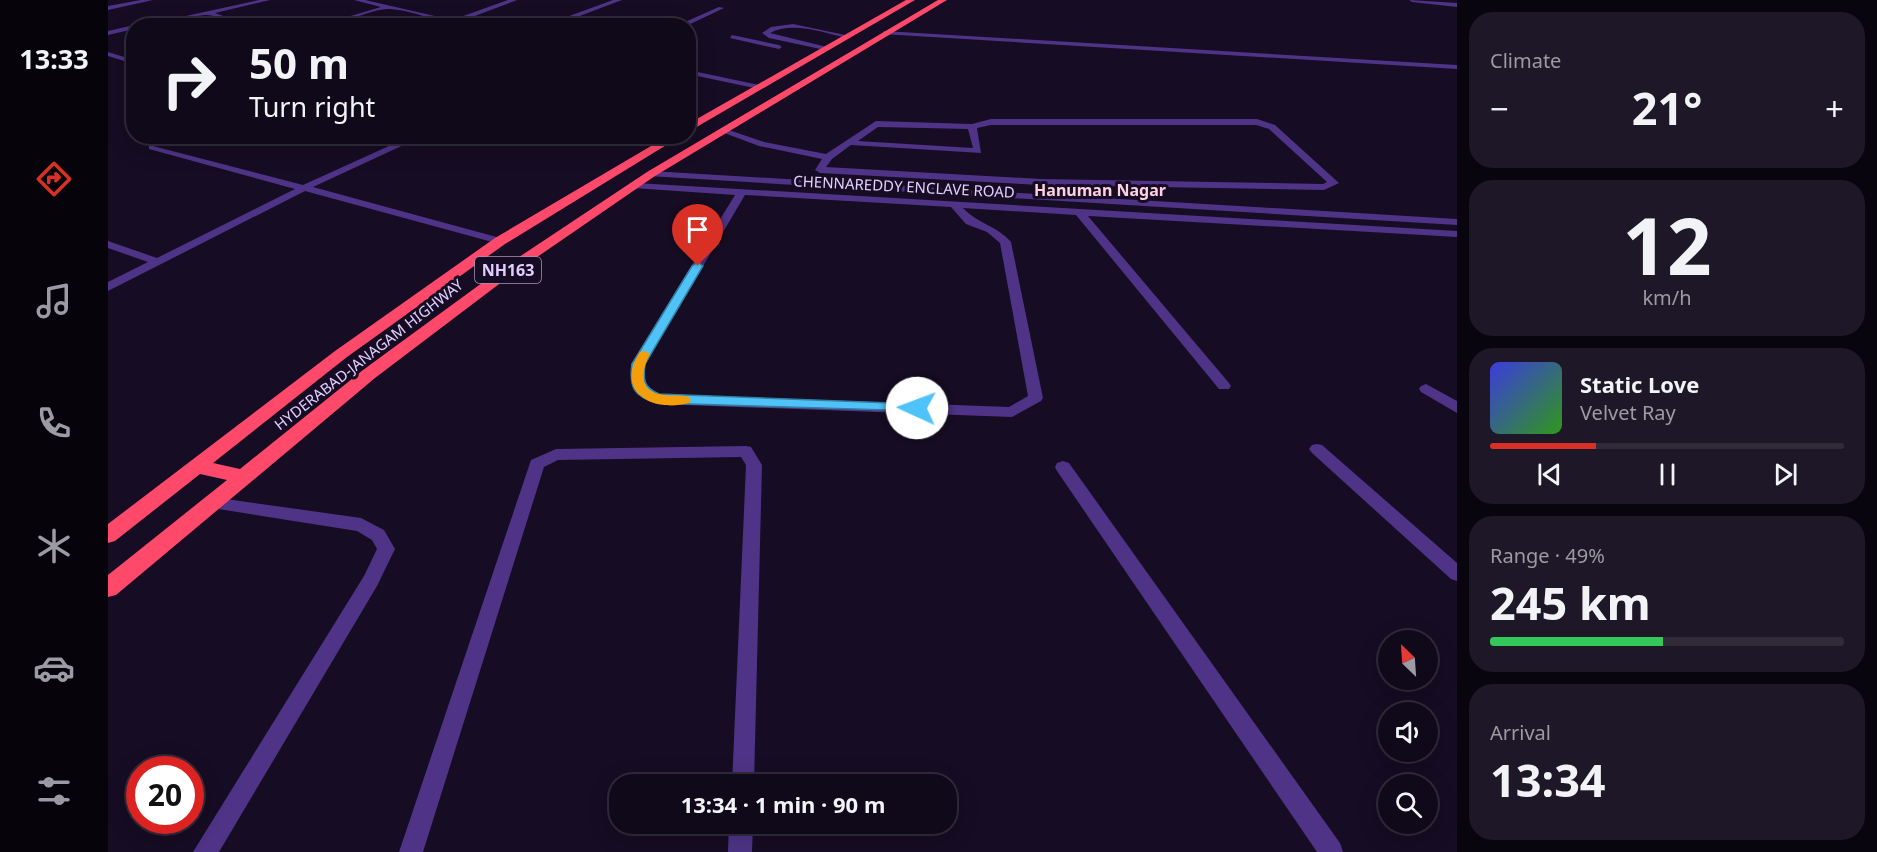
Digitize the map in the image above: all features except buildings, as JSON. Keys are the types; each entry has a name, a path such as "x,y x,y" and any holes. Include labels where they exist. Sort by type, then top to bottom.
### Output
{"highway":[{"path":"696,124 911,0"},
{"name":"HYDERABAD-JANAGAM HIGHWAY","path":"108,588 369,374 506,272 651,174 884,33 943,0"},
{"name":"HYDERABAD-JANAGAM HIGHWAY","path":"108,535 341,354 500,241 663,144"},
{"path":"196,466 244,477"}],"street":[{"path":"108,8 150,0"},
{"path":"179,18 267,0"},
{"path":"357,0 438,18"},
{"path":"461,18 514,0"},
{"path":"568,18 619,0"},
{"path":"1412,0 1457,5"},
{"path":"349,18 388,7"},
{"path":"696,19 721,8"},
{"path":"206,12 224,18"},
{"path":"825,48 771,37 765,33 777,27 791,26 847,36"},
{"path":"108,33 126,29"},
{"path":"884,33 1457,67"},
{"path":"732,37 816,54"},
{"path":"108,54 126,60"},
{"path":"696,74 759,87"},
{"path":"852,142 982,165 1041,182 1324,187 1334,183 1272,127 1257,122 991,122 972,127 876,124 828,157 820,170 982,165"},
{"path":"972,127 982,165"},
{"path":"723,131 762,144 828,157"},
{"path":"108,287 304,188 401,144"},
{"path":"152,147 500,241"},
{"name":"CHENNAREDDY ENCLAVE ROAD","path":"651,174 1457,222"},
{"name":"CHENNAREDDY ENCLAVE ROAD","path":"636,186 1457,234"},
{"path":"742,192 638,364 636,380 642,392 657,399 1012,412 1027,404 1036,398 1005,242 998,234 970,222 954,205"},
{"path":"1079,212 1224,386"},
{"path":"108,244 156,261"},
{"path":"1426,389 1457,408"},
{"path":"1317,449 1457,574"},
{"path":"411,852 537,464 556,455 746,451 754,465 743,774"},
{"path":"1063,467 1331,852"},
{"path":"205,852 371,581 387,549 378,535 361,525 212,503"},
{"path":"740,852 741,834"}],"slow traffic":[{"path":"644,354 638,364 636,380 642,392 657,399 684,400"}],"district":[{"name":"Hanuman Nagar","path":"1100,190"}],"route":[{"path":"698,266 638,364 636,380 642,392 657,399 917,408"}]}
